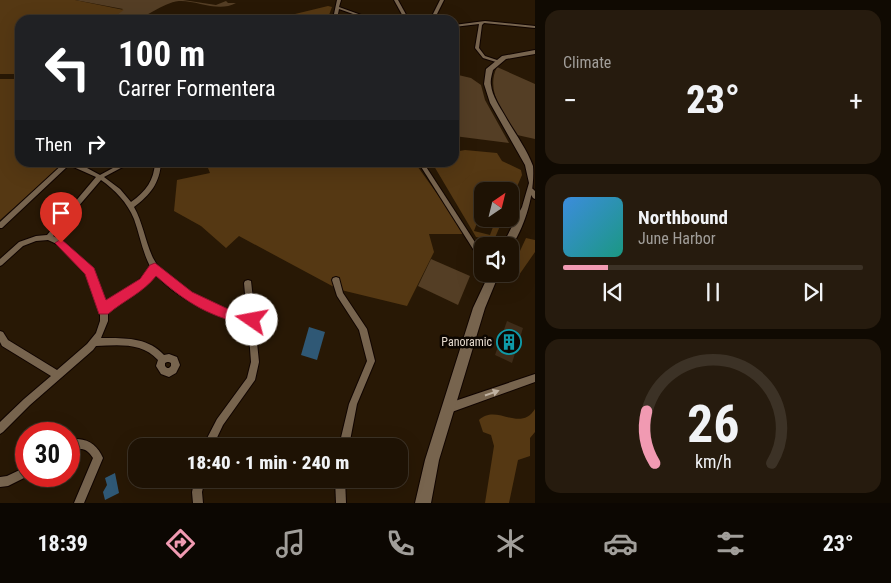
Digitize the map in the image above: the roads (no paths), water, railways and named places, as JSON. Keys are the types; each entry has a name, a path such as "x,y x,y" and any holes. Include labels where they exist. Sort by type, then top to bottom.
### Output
{"street":[{"path":"335,15 339,0"},
{"path":"396,0 405,15"},
{"path":"434,15 442,0"},
{"path":"337,7 359,15"},
{"path":"459,25 472,23 535,27"},
{"path":"482,24 478,50 484,57 496,61"},
{"path":"512,237 533,194 532,177 529,164 490,95 489,71 496,61 517,54 535,52"},
{"path":"0,226 64,167"},
{"path":"83,167 109,183 131,206 155,268 188,296 226,314 252,320"},
{"path":"0,263 21,244 49,237 100,177 120,167"},
{"path":"131,206 150,192 157,167"},
{"path":"423,167 474,246"},
{"path":"0,429 94,342 104,322 104,310 90,272 61,243 49,237"},
{"path":"104,310 120,296 144,282 155,268"},
{"path":"336,280 340,294 363,329 371,361 353,404 346,438"},
{"path":"423,503 432,460 479,308 490,282"},
{"path":"212,438 220,422 251,380 254,362 248,283"},
{"path":"0,335 5,343 57,375"},
{"path":"94,342 144,344 156,350 163,360"},
{"path":"448,408 535,378"},
{"path":"79,503 98,458 94,448 85,443 80,444"},
{"path":"0,482 15,478"},
{"path":"198,488 198,503"},
{"path":"340,488 341,503"}],"water":[{"path":"309,327 325,332 317,360 301,355"},
{"path":"115,473 119,493 105,500 103,492 107,485 105,478"}],"place":[{"name":"Panoramic","path":"509,342"}]}
